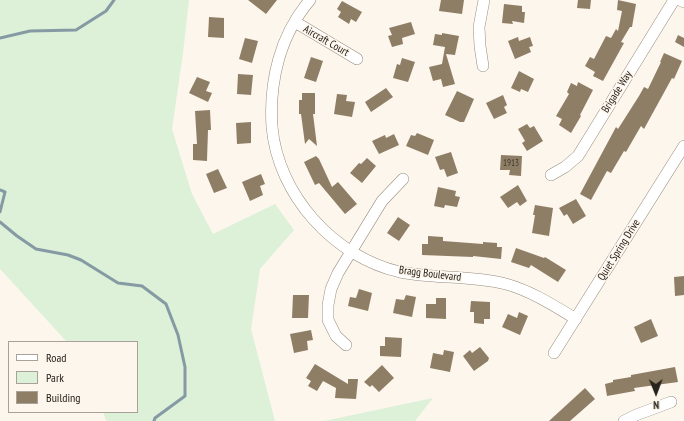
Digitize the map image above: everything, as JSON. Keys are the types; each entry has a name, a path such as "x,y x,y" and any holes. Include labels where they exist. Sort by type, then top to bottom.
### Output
{"street":[{"name":"Bragg Boulevard","path":"310,0 287,35 279,56 271,98 271,116 277,150 288,182 303,207 323,229 337,241 351,251 378,265 399,272 424,276 484,280 505,284 547,301 576,319"},
{"path":"483,66 479,27 484,0"},
{"name":"Brigade Way","path":"551,174 565,167 578,156 674,0"},
{"path":"680,0 684,2"},
{"name":"Aircraft Court","path":"295,22 357,59"},
{"name":"Quiet Spring Drive","path":"554,354 684,146"},
{"path":"346,345 336,336 328,320 328,305 331,289 338,273 382,202 403,179"},
{"path":"624,421 642,412 672,402"}],"green space":[{"path":"0,0 189,0 172,129 192,194 213,234 275,204 294,230 260,269 251,329 275,421 106,421 103,413 138,413 138,341 66,341 0,269"},
{"path":"433,398 415,421 324,421"}],"building":[{"path":"248,0 277,0 266,14"},
{"path":"441,0 464,0 462,14 439,11"},
{"path":"578,0 591,0 590,9 577,8"},
{"path":"618,0 636,4 632,27 630,27 621,42 624,43 603,81 593,76 595,72 585,66 590,57 594,59 606,36 611,38 616,29 618,31 622,11 617,10"},
{"path":"342,1 362,12 356,22 351,19 349,24 338,17 341,12 337,9"},
{"path":"504,4 522,6 522,12 525,12 524,23 512,21 513,24 502,23"},
{"path":"209,17 224,18 224,38 208,37"},
{"path":"411,22 415,34 402,38 403,44 392,47 388,36 392,35 389,28"},
{"path":"442,33 459,36 455,55 446,54 455,84 443,87 441,79 433,81 429,67 442,64 445,47 433,45 435,34 442,35"},
{"path":"678,35 684,38 684,47 675,42"},
{"path":"518,37 519,41 530,37 533,46 529,47 531,52 515,59 508,41"},
{"path":"245,38 258,41 252,63 239,59"},
{"path":"664,53 682,61 674,79 672,78 644,129 641,126 626,152 624,151 611,173 607,171 591,200 580,194 616,127 618,129 644,87 648,89"},
{"path":"311,57 323,61 316,82 304,78"},
{"path":"402,58 415,62 408,82 393,78 397,64 400,65"},
{"path":"519,71 534,79 528,92 521,89 520,92 511,88"},
{"path":"238,74 253,75 251,95 237,94"},
{"path":"197,77 210,82 206,91 212,93 208,102 189,93"},
{"path":"578,82 593,90 571,133 559,125 562,119 556,116 569,94 567,92 571,83 577,86"},
{"path":"386,88 393,97 371,112 365,102"},
{"path":"457,91 474,99 464,122 460,122 445,115"},
{"path":"302,93 315,93 315,114 313,114 317,146 309,139 305,144 301,114 299,114 299,100 302,100"},
{"path":"337,94 347,95 346,101 355,102 352,117 334,114"},
{"path":"503,95 507,105 504,107 507,113 494,119 486,103"},
{"path":"210,110 211,130 208,130 207,161 193,160 193,144 197,144 195,111"},
{"path":"251,122 251,143 237,144 236,123"},
{"path":"527,124 530,128 534,126 543,141 527,151 522,143 525,141 518,129"},
{"path":"417,133 434,140 428,155 406,146 411,135 415,136"},
{"path":"394,134 399,145 379,154 372,141 385,135 386,138"},
{"path":"451,152 458,173 447,177 444,169 440,170 435,157"},
{"path":"501,155 522,156 521,176 509,175 510,170 500,170"},
{"path":"316,156 319,159 332,187 338,182 357,204 345,214 319,183 315,185 304,162"},
{"path":"367,158 376,166 362,183 350,173 359,163 361,164"},
{"path":"218,169 227,188 214,193 206,174"},
{"path":"261,174 265,184 260,186 263,195 250,201 242,182"},
{"path":"518,185 527,201 520,206 517,202 508,208 500,197"},
{"path":"438,187 456,191 455,196 460,197 457,207 445,205 444,208 434,206"},
{"path":"576,199 586,216 573,224 567,214 564,216 559,208"},
{"path":"535,205 553,208 549,236 532,233"},
{"path":"398,217 410,225 399,241 387,233"},
{"path":"428,236 443,237 443,241 483,244 483,242 497,243 497,247 502,247 501,259 473,256 422,255 422,244 428,244"},
{"path":"516,248 544,258 545,257 566,270 558,282 531,265 529,268 511,262"},
{"path":"684,276 684,295 675,296 674,277"},
{"path":"359,289 372,293 368,311 348,306 350,297 356,298"},
{"path":"293,295 309,295 308,318 292,318"},
{"path":"406,295 416,297 412,317 393,313 396,299 404,300"},
{"path":"436,298 446,298 446,319 426,318 426,304 436,304"},
{"path":"471,301 490,302 490,319 484,319 484,324 474,323 474,312 470,312"},
{"path":"519,312 528,316 520,335 502,327 508,314 517,318"},
{"path":"651,319 658,336 641,343 634,327"},
{"path":"311,330 313,340 307,341 308,350 294,353 290,334"},
{"path":"385,337 402,338 401,357 380,356 380,346 385,346"},
{"path":"480,347 489,358 488,361 474,371 463,356 470,350 472,353"},
{"path":"444,350 454,352 450,372 430,368 433,353 443,355"},
{"path":"315,364 348,384 348,379 358,379 356,399 335,398 336,388 323,381 317,391 308,386 311,381 306,378"},
{"path":"382,365 394,378 379,392 372,385 370,387 364,382"},
{"path":"675,367 678,382 634,388 635,391 607,396 605,384 613,382 613,380"},
{"path":"585,388 595,399 570,421 549,421"}],"waterway":[{"path":"0,38 30,31 76,30 106,11 114,0"},
{"path":"0,190 5,192 0,212"},
{"path":"0,222 36,249 68,255 81,260 118,283 142,286 166,304 178,335 185,367 185,396 155,418 154,421"}]}
